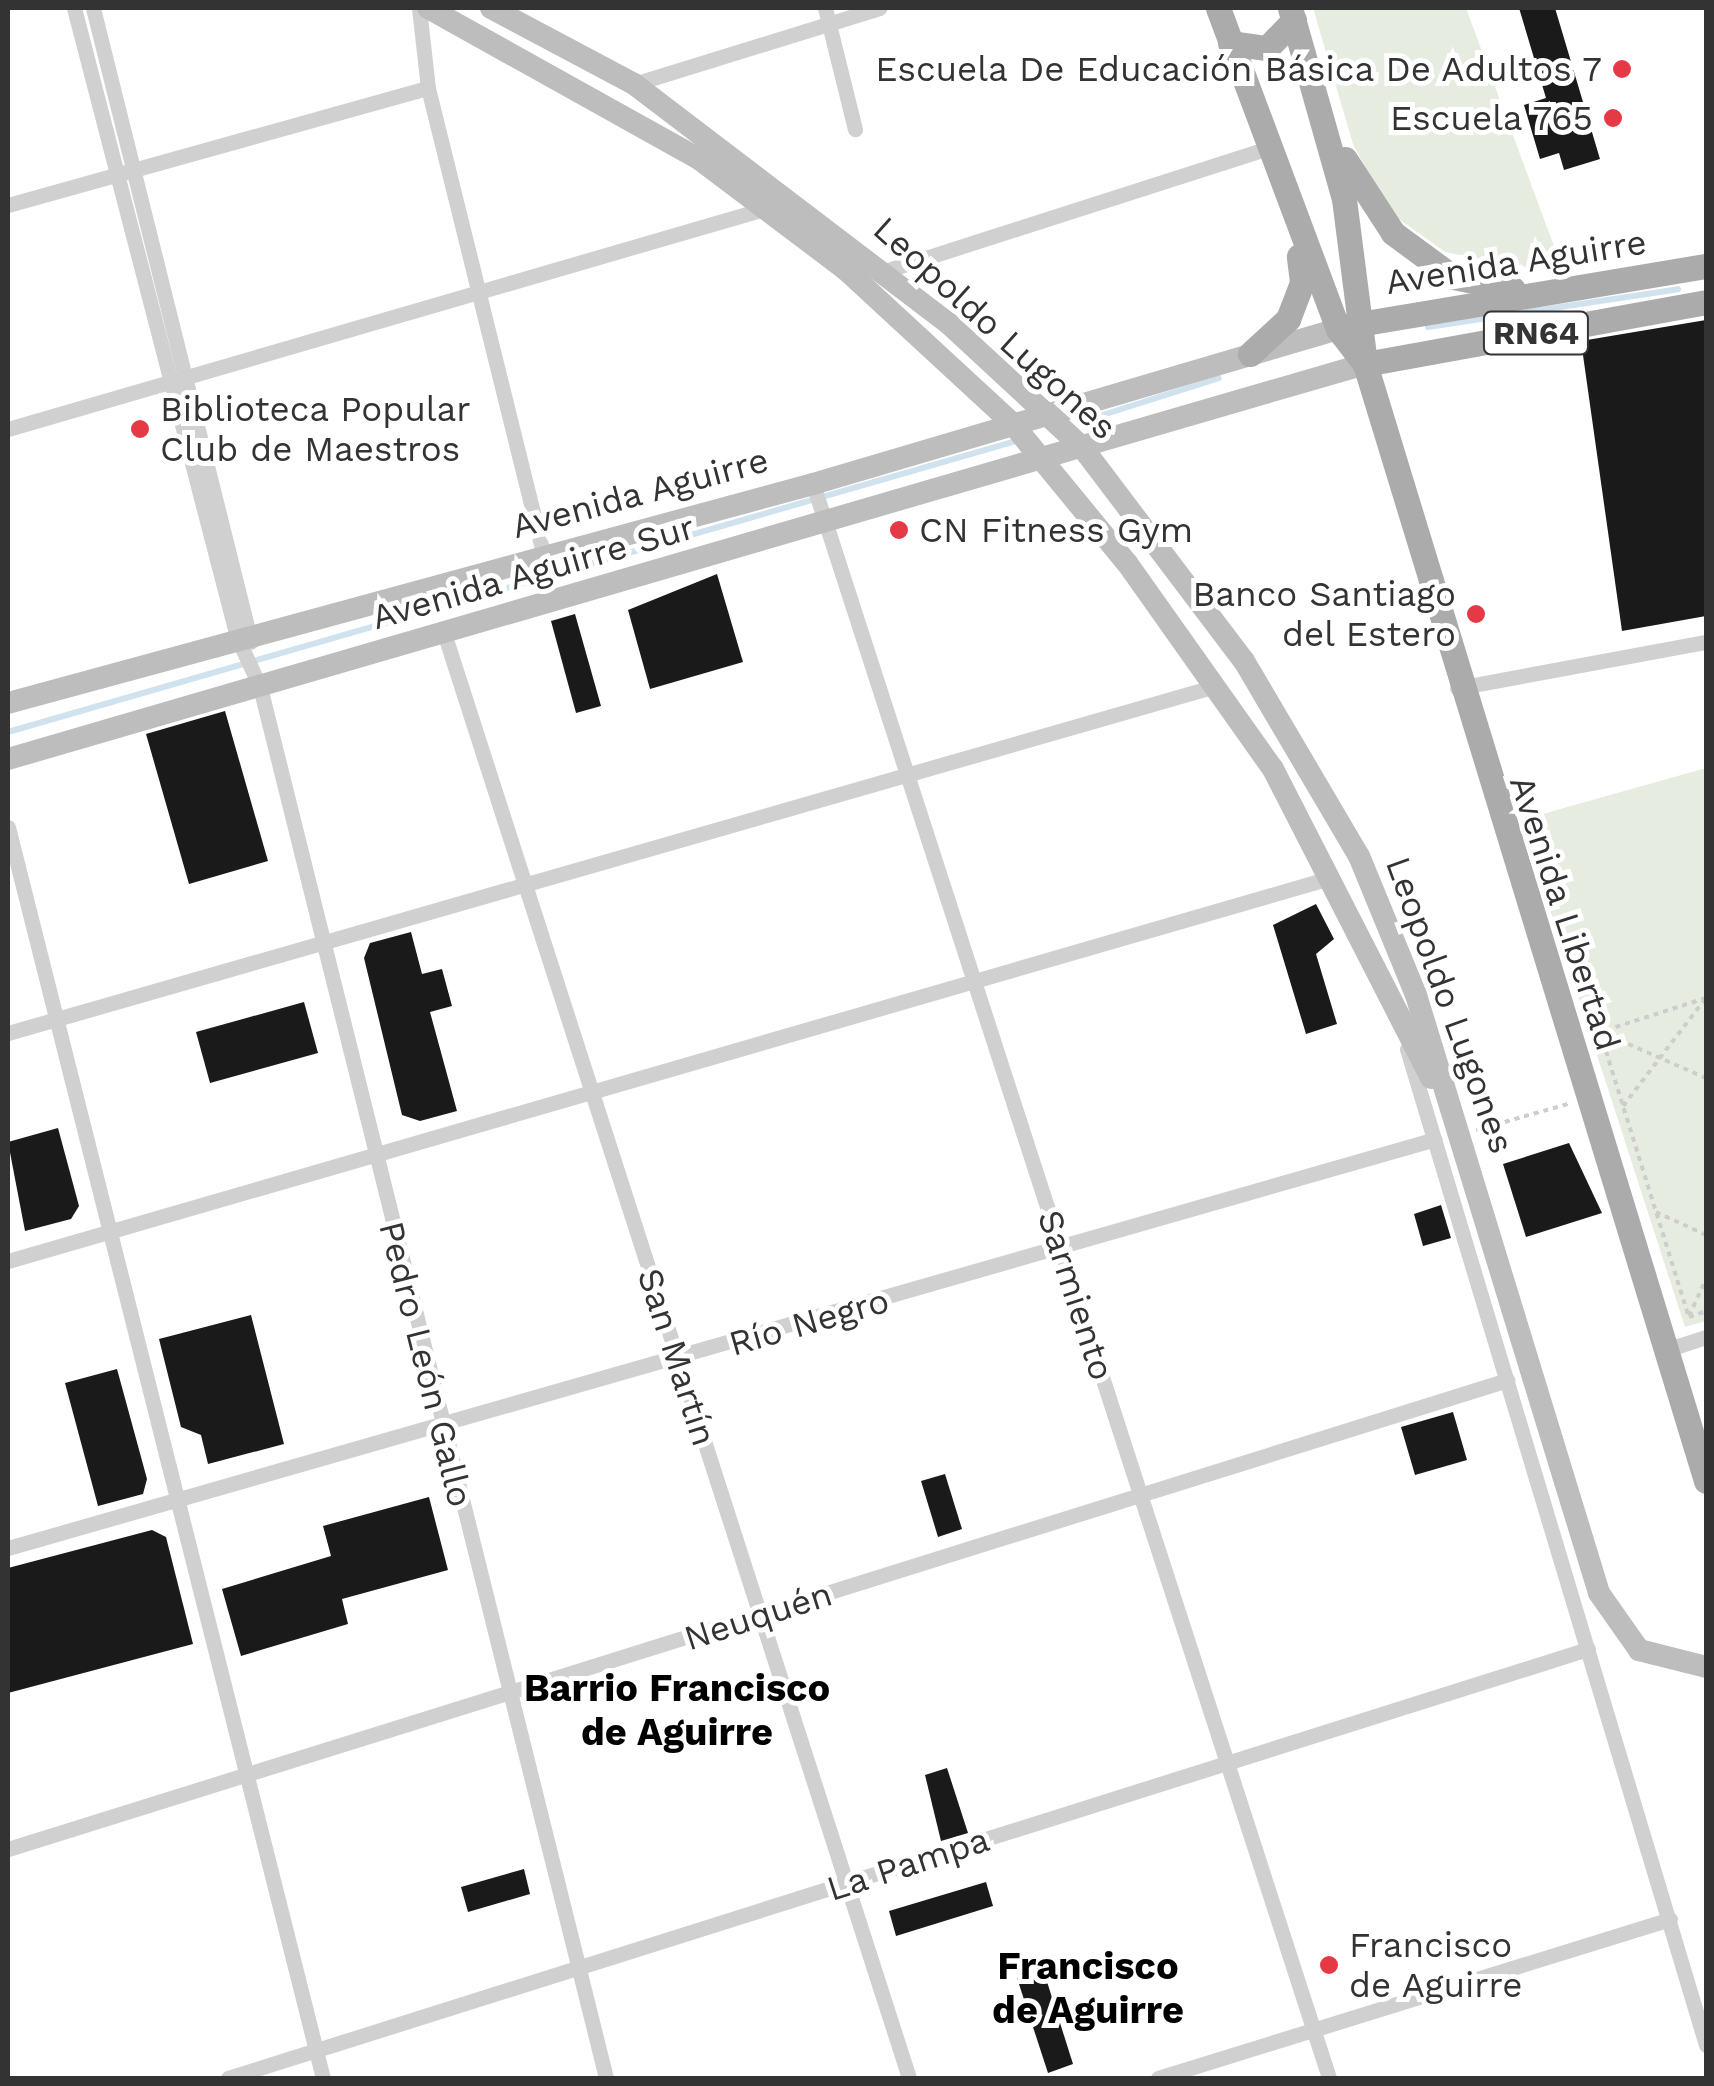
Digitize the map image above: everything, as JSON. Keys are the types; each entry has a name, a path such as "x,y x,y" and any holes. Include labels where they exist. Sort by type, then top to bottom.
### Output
{"main road":[{"name":"Leopoldo Lugones","path":"428,8 610,102 768,208 1011,422 1216,686 1330,878 1393,1002 1484,1204"},
{"name":"Leopoldo Lugones","path":"491,8 634,84 885,271 1040,414 1082,447 1244,661 1359,856 1463,1134 1586,1545 1619,1632 1660,1662 1706,1667"},
{"name":"Avenida Libertad","path":"1218,8 1265,150 1338,329 1365,364"},
{"name":"Avenida Libertad","path":"1292,14 1324,115 1364,322 1365,364 1457,688 1669,1349 1706,1481"},
{"path":"1230,44 1267,48 1292,14"},
{"path":"1324,115 1368,204 1415,249 1484,287 1563,291"},
{"path":"1250,354 1300,296 1296,227"},
{"name":"Avenida Aguirre","path":"1338,329 1706,266"},
{"name":"Avenida Aguirre","path":"1365,364 1706,302"},
{"path":"1040,414 1338,329"},
{"name":"Avenida Aguirre Sur","path":"8,759 258,683 446,636 821,518 1042,460 1365,364"},
{"name":"Avenida Aguirre","path":"247,639 543,554 814,488 1040,414"},
{"path":"8,703 247,639"}],"street":[{"name":"Pedro León Gallo","path":"74,8 171,385 247,639"},
{"name":"Pedro León Gallo","path":"93,8 189,378 247,639 606,2078"},
{"path":"419,8 428,88 543,554"},
{"path":"634,84 827,14 879,8"},
{"path":"827,14 855,129"},
{"path":"8,205 428,88"},
{"path":"885,271 1265,150"},
{"path":"8,430 768,208"},
{"name":"Sarmiento","path":"814,488 1329,2078"},
{"name":"San Martín","path":"446,636 520,884 762,1614 844,1886 909,2078"},
{"path":"1457,688 1706,642"},
{"path":"8,1032 904,770 1216,686"},
{"path":"8,827 245,1781 323,2078"},
{"path":"8,1261 376,1158 973,979 1330,878"},
{"path":"1393,1002 1706,2045"},
{"name":"Río Negro","path":"8,1548 441,1421 678,1360 1436,1139"},
{"path":"1669,1349 1706,1337"},
{"name":"Neuquén","path":"8,1848 245,1781 1507,1380"},
{"name":"La Pampa","path":"228,2078 1588,1649"},
{"path":"1158,2078 1670,1920"}],"path":[{"path":"1600,1032 1706,998"},
{"path":"1623,1106 1706,998"},
{"path":"1600,1032 1706,1078"},
{"path":"1600,1032 1689,1317"},
{"path":"1463,1134 1587,1098"},
{"path":"1656,1212 1706,1235"},
{"path":"1689,1317 1706,1280"},
{"path":"1689,1317 1706,1311"}],"shaded area":[{"path":"1313,8 1466,8 1558,257 1526,267 1445,252 1388,211 1353,144"},
{"path":"1706,768 1706,1321 1685,1327 1521,820"}],"building":[{"path":"1519,8 1555,8 1600,159 1564,170 1559,153 1540,159 1524,105 1546,98"},
{"path":"1706,320 1706,616 1622,631 1581,341"},
{"path":"717,574 743,662 650,689 628,610"},
{"path":"575,614 601,706 576,713 551,621"},
{"path":"225,711 268,861 189,884 146,734"},
{"path":"1316,904 1334,939 1316,954 1337,1024 1306,1034 1273,925"},
{"path":"411,932 422,974 442,969 452,1006 430,1012 457,1111 420,1121 402,1115 364,958 370,943"},
{"path":"304,1002 318,1053 210,1083 196,1032"},
{"path":"58,1128 79,1206 71,1219 25,1231 8,1142"},
{"path":"1569,1143 1602,1213 1526,1237 1503,1164"},
{"path":"1441,1205 1451,1238 1423,1246 1414,1214"},
{"path":"251,1315 284,1444 208,1464 201,1435 181,1427 159,1339"},
{"path":"117,1369 147,1479 143,1494 98,1506 65,1383"},
{"path":"1453,1412 1467,1460 1415,1475 1401,1427"},
{"path":"945,1474 962,1529 938,1537 921,1481"},
{"path":"429,1497 448,1570 342,1599 348,1624 241,1656 222,1589 331,1556 323,1526"},
{"path":"152,1530 166,1537 193,1644 8,1693 8,1568"},
{"path":"947,1768 968,1833 941,1841 925,1775"},
{"path":"524,1869 530,1894 468,1912 461,1887"},
{"path":"986,1882 993,1906 896,1936 889,1911"},
{"path":"1043,1969 1073,2064 1048,2073 1017,1978"}],"waterway":[{"path":"1428,327 1678,289"},
{"path":"1090,419 1219,378"},
{"path":"8,732 1013,442"}],"place":[{"name":"Escuela De Educación Básica De Adultos 7","path":"1622,69"},
{"name":"Escuela 765","path":"1613,118"},
{"name":"Biblioteca Popular Club de Maestros","path":"140,429"},
{"name":"CN Fitness Gym","path":"899,530"},
{"name":"Banco Santiago del Estero","path":"1476,614"},
{"name":"Francisco de Aguirre","path":"1329,1965"}],"district":[{"name":"Barrio Francisco de Aguirre","path":"677,1711"},
{"name":"Francisco de Aguirre","path":"1088,1989"}]}
